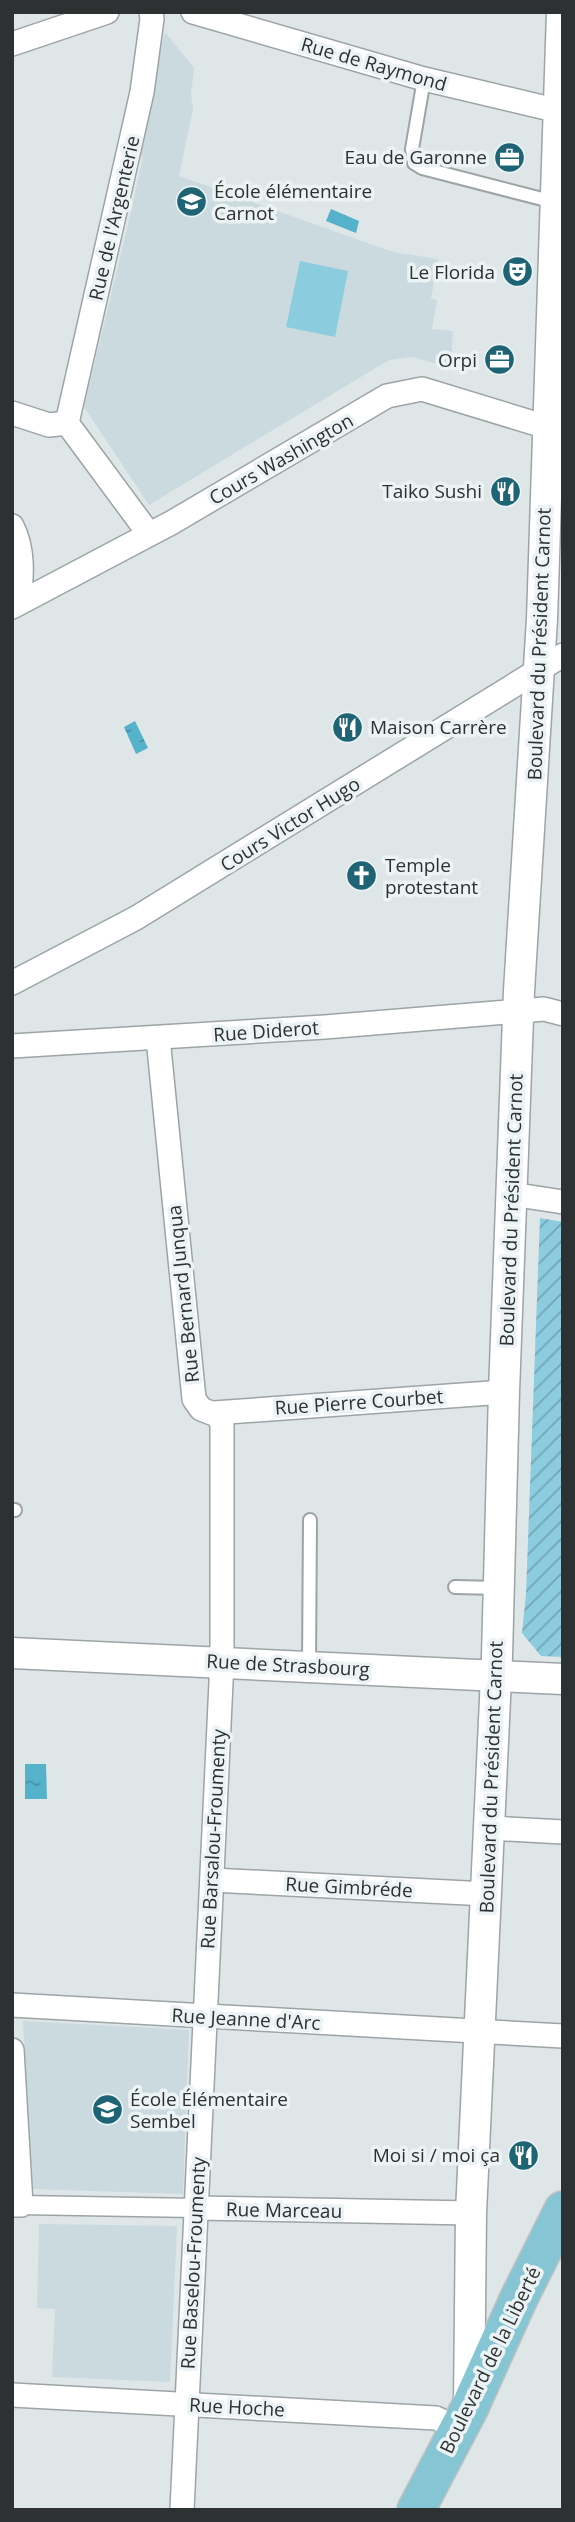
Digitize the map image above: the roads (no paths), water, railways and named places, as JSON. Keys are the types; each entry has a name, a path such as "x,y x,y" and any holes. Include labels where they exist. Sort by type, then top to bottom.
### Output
{"main road":[{"name":"Boulevard de la Liberté","path":"416,2510 464,2419 563,2210"}],"street":[{"path":"12,44 107,12"},
{"name":"Rue de l'Argenterie","path":"67,423 142,92 151,12"},
{"name":"Rue de Raymond","path":"193,12 258,22 424,79 560,111"},
{"name":"Boulevard du Président Carnot","path":"464,2419 496,1676 519,1011 555,666 555,202 562,12"},
{"name":"Cours Washington","path":"16,604 218,496 387,396 422,389 555,430"},
{"path":"12,413 49,425 67,423 149,534"},
{"path":"12,526 19,540 22,566 16,604"},
{"name":"Cours Victor Hugo","path":"12,983 136,918 555,666"},
{"name":"Rue Diderot","path":"12,1046 351,1025 544,1009 563,1014"},
{"name":"Rue Bernard Junqua","path":"158,1038 194,1399 201,1409 214,1413 222,1420 222,1661"},
{"path":"511,1194 563,1202"},
{"name":"Rue Pierre Courbet","path":"214,1413 504,1392"},
{"name":"Rue de Strasbourg","path":"12,1653 563,1679"},
{"name":"Rue Barsalou-Froumenty","path":"205,2016 222,1661"},
{"path":"489,1828 563,1832"},
{"name":"Rue Gimbréde","path":"212,1880 486,1894"},
{"name":"Rue Jeanne d'Arc","path":"12,2005 563,2036"},
{"name":"Rue Baselou-Froumenty","path":"182,2510 205,2016"},
{"path":"12,2050 17,2205"},
{"name":"Rue Marceau","path":"17,2205 471,2213"},
{"name":"Rue Hoche","path":"12,2396 464,2419"}],"lane":[{"path":"424,79 412,149 413,160 422,168 555,202"},
{"path":"309,1666 310,1520"},
{"path":"455,1587 499,1588"}],"water":[{"path":"331,209 359,221 356,233 326,221"},
{"path":"135,721 148,748 136,754 124,727"},
{"path":"25,1764 46,1764 47,1799 25,1799"}],"place":[{"name":"Eau de Garonne","path":"510,157"},
{"name":"École élémentaire Carnot","path":"191,202"},
{"name":"Le Florida","path":"518,272"},
{"name":"Orpi","path":"500,360"},
{"name":"Taiko Sushi","path":"505,491"},
{"name":"Maison Carrère","path":"347,727"},
{"name":"Temple protestant","path":"362,876"},
{"name":"École Élémentaire Sembel","path":"107,2110"},
{"name":"Moi si / moi ça","path":"523,2155"}]}
